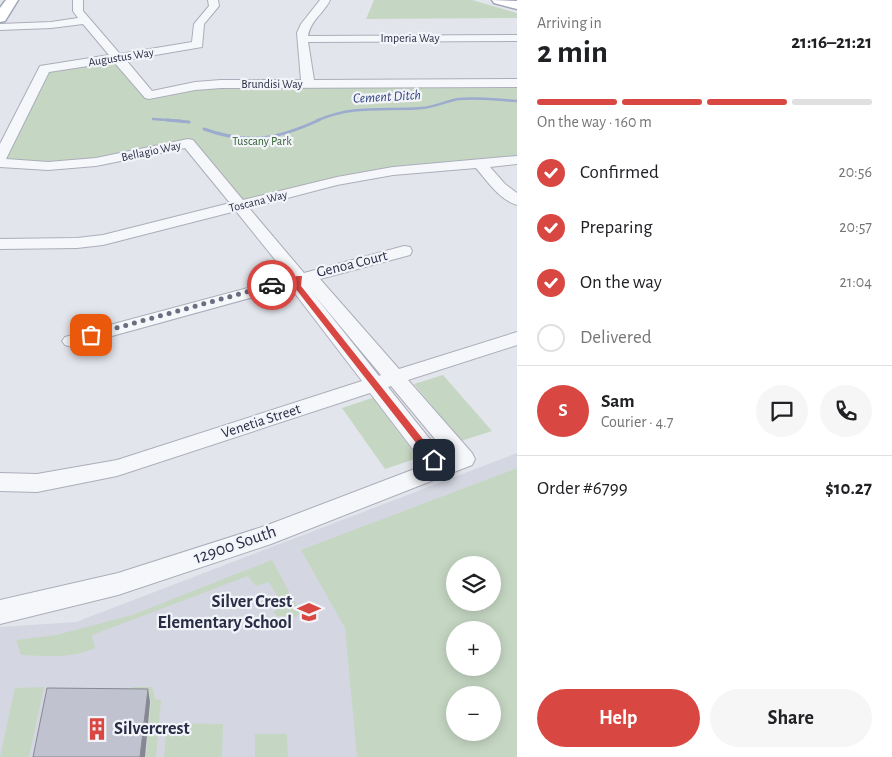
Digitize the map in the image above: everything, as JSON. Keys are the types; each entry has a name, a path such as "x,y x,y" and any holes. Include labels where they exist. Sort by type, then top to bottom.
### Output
{"main road":[{"path":"0,18 12,0"},
{"path":"498,0 517,5"}],"street":[{"name":"Brundisi Way","path":"78,0 78,11 149,95 195,86 221,84 517,83"},
{"name":"Augustus Way","path":"15,125 44,69 198,45 199,24 214,6 213,0"},
{"path":"308,84 303,39 304,28 321,10 325,0"},
{"path":"0,27 86,20"},
{"name":"Imperia Way","path":"303,39 517,38"},
{"path":"0,125 15,125 0,158"},
{"name":"Bellagio Way","path":"0,163 48,166 96,162 188,143 299,278 313,282 464,460"},
{"name":"Toscana Way","path":"0,244 77,243 102,240 337,181 393,171 517,160"},
{"path":"480,164 500,187 517,200"},
{"name":"Genoa Court","path":"72,341 404,251"},
{"name":"Bellagio Way","path":"299,278 298,286 373,384 441,468"},
{"name":"Venetia Street","path":"0,482 36,482 117,468 517,338"},
{"name":"12900 South","path":"0,612 118,584 271,534 464,460"}],"shaded area":[{"name":"Silver Crest Elementary School","path":"517,453 517,757 0,757 0,627 76,622"}],"green space":[{"path":"374,0 472,0 517,13 517,18 366,19"},
{"name":"Tuscany Park","path":"117,58 149,95 195,86 517,83 517,160 393,171 239,206 188,143 48,166 0,158 44,69"},
{"path":"443,375 492,431 461,441 414,384"},
{"path":"373,398 418,458 385,469 342,408"},
{"path":"517,468 517,757 357,757 345,628 301,550"},
{"path":"272,560 300,612 297,617 277,616 273,612 282,605 269,582 256,586 248,576 92,635 95,648 77,654 59,656 21,655 16,640 56,635 132,615"},
{"path":"44,687 29,757 0,757 15,688"},
{"path":"133,687 152,687 155,699 161,700 156,757 146,757 151,700 125,700"},
{"path":"167,723 223,724 222,757 164,757"},
{"path":"255,734 287,734 288,757 255,757"}],"building":[{"name":"Silvercrest","path":"47,688 148,689 140,757 33,757"}],"waterway":[{"name":"Cement Ditch","path":"316,121 343,112 369,109 422,108 459,99 481,98 517,101"},
{"name":"Cement Ditch","path":"153,119 182,121"},
{"name":"Cement Ditch","path":"167,120 189,122"},
{"name":"Cement Ditch","path":"204,129 235,137 263,138 290,132 319,120"}],"way so far":[{"path":"91,335 272,285"}],"place":[{"name":"Silver Crest Elementary School","path":"309,612"},
{"name":"Silvercrest","path":"97,729"}],"route":[{"path":"272,285 299,278 298,286 434,460"}]}
